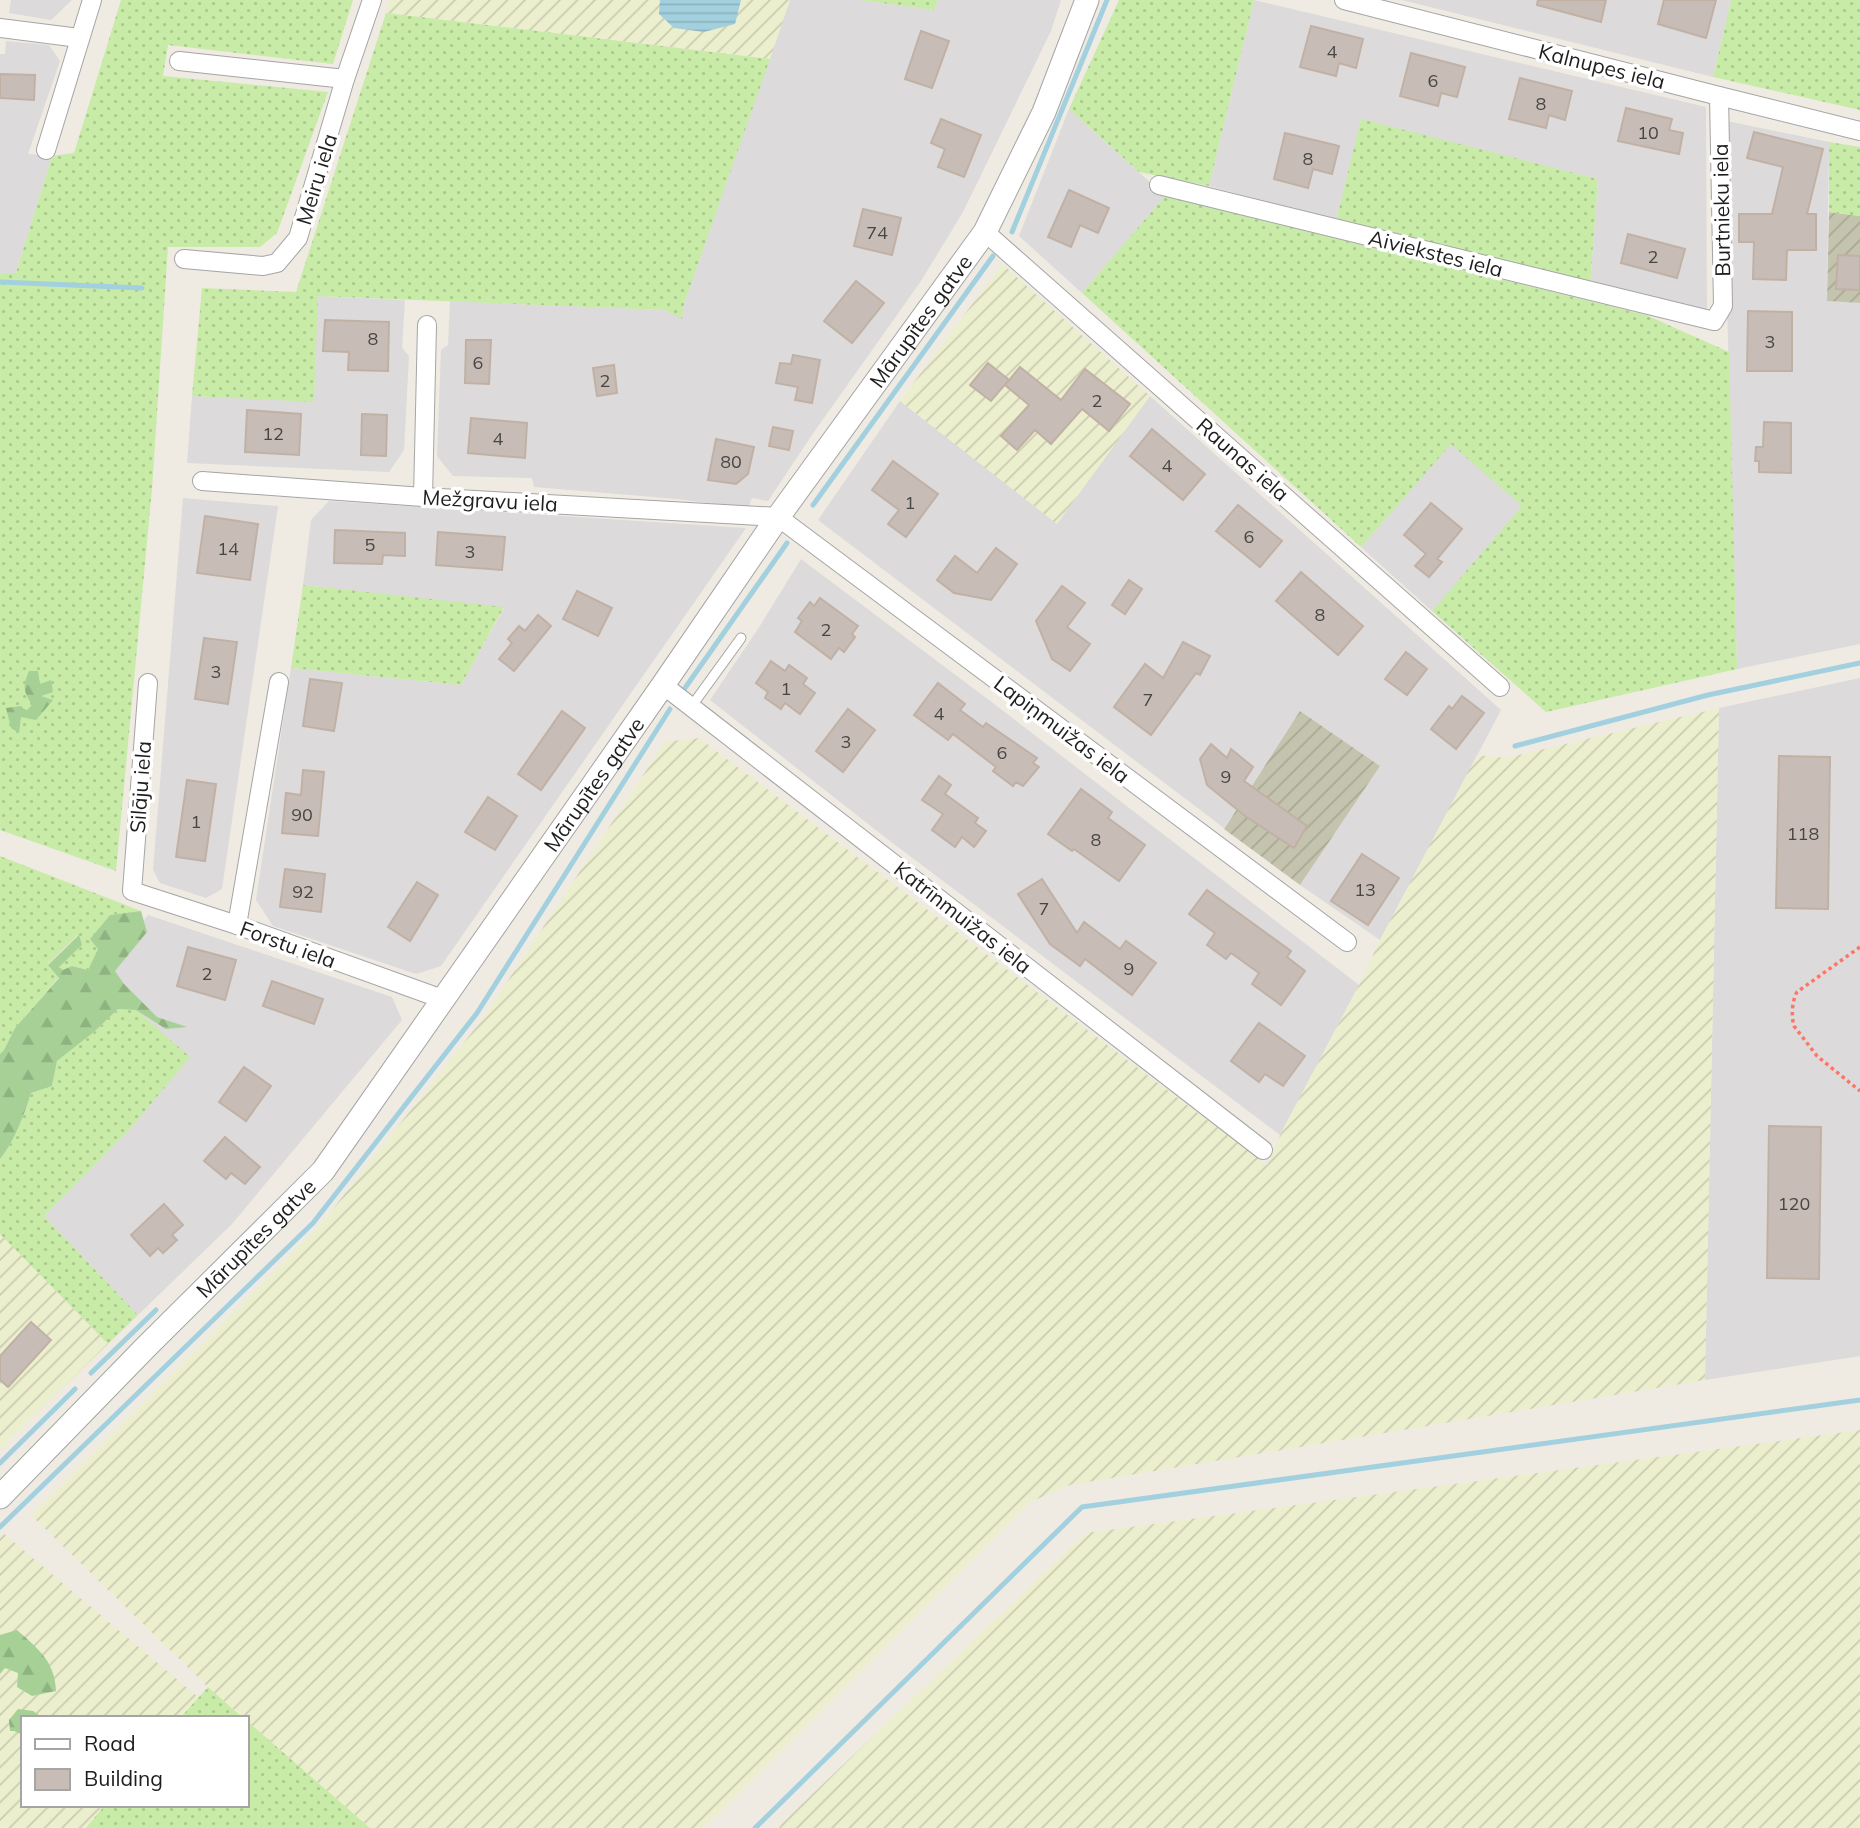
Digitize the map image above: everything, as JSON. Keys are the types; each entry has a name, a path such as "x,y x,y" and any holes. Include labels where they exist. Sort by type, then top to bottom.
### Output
{"street":[{"path":"46,150 92,0"},
{"name":"Meiru iela","path":"184,259 263,266 277,263 298,238 345,79 372,0"},
{"name":"Mārupītes gatve","path":"0,1497 323,1171 778,517 985,232 1044,113 1087,0"},
{"name":"Kalnupes iela","path":"1344,0 1860,131"},
{"path":"0,28 79,38"},
{"path":"179,61 345,79"},
{"name":"Burtnieku iela","path":"1714,321 1723,306 1719,96"},
{"name":"Aiviekstes iela","path":"1159,185 1714,321"},
{"name":"Raunas iela","path":"985,232 1500,687"},
{"path":"423,497 428,326"},
{"name":"Mežgravu iela","path":"202,481 423,497 778,517"},
{"name":"Lapiņmuižas iela","path":"778,517 1347,942"},
{"path":"237,925 279,682"},
{"name":"Silāju iela","path":"132,891 148,684"},
{"name":"Katrīnmuižas iela","path":"663,685 1263,1150"},
{"name":"Forstu iela","path":"132,891 237,925 444,1000"}],"lane":[{"path":"691,707 741,638"}],"path":[{"path":"1860,947 1797,992 1793,998 1792,1021 1817,1056 1860,1091"}],"shaded area":[{"path":"11,0 72,0 51,20 9,13"},
{"path":"390,0 790,0 770,59 386,13"},
{"path":"790,0 859,0 934,10 938,0 1061,0 1051,31 963,212 921,281 768,501 752,498 748,508 534,487 532,478 453,476 437,456 441,350 448,345 450,301 665,310 682,318 684,304"},
{"path":"1254,0 1706,107 1707,313 1590,286 1598,179 1361,120 1336,221 1209,186"},
{"path":"1402,0 1731,0 1713,77"},
{"path":"6,41 49,45 60,61 28,154 52,156 16,273 0,273 0,54 5,54"},
{"path":"1069,109 1165,196 1082,293 1019,236"},
{"path":"1722,120 1829,142 1827,301 1860,303 1860,644 1737,669"},
{"path":"1829,212 1860,216 1860,303 1827,301"},
{"path":"1002,264 1150,396 1057,524 900,401"},
{"path":"317,296 405,300 402,348 409,356 404,450 389,472 187,463 192,396 314,401"},
{"path":"1150,396 1501,710 1380,940 1300,885 1380,766 1300,711 1224,828 818,520 900,401 1057,523"},
{"path":"1451,443 1523,506 1432,611 1361,547"},
{"path":"183,498 278,506 222,889 206,898 160,883 153,870"},
{"path":"329,501 746,528 441,966 416,974 273,926 256,900 291,668 461,685 504,608 303,585 311,520"},
{"path":"801,559 1359,985 1280,1135 886,838 710,700"},
{"path":"1860,678 1860,1356 1705,1380 1719,708"},
{"path":"1719,708 1705,1380 1070,1485 1030,1502 703,1828 370,1828 248,1722 248,1716 241,1716 208,1687 31,1515 321,1224 484,1017 665,742 699,738 1267,1165 1280,1135 1477,755 1506,758"},
{"path":"1300,711 1380,766 1300,885 1224,829"},
{"path":"148,915 392,997 402,1020 232,1224 138,1315 44,1216 130,1129 189,1057 99,979"},
{"path":"0,1233 108,1344 0,1449"},
{"path":"1860,1430 1860,1828 779,1828 1086,1533"},
{"path":"3,1533 198,1697 182,1716 21,1716 21,1807 103,1807 86,1828 0,1828 0,1536"}],"green space":[{"path":"121,0 353,0 333,64 168,45 163,76 328,92 277,233 260,247 168,247 152,489 116,871 0,830 0,273 16,273 52,156 74,153"},
{"path":"859,0 938,0 934,10"},
{"path":"1119,0 1254,0 1209,186 1139,172 1069,109"},
{"path":"1731,0 1860,0 1860,110 1713,77"},
{"path":"386,13 770,59 684,304 682,319 665,310 318,296 314,402 192,396 202,288 296,292"},
{"path":"1361,119 1598,179 1590,286 1336,221"},
{"path":"1829,142 1860,147 1860,216 1829,212"},
{"path":"1165,196 1646,315 1729,352 1737,669 1546,712 1432,611 1522,506 1451,444 1361,547 1082,293"},
{"path":"303,585 504,607 461,685 291,668"},
{"path":"29,671 38,671 40,684 51,680 53,692 41,696 53,700 36,720 21,717 19,733 11,728 6,708 21,706 26,711 32,705 25,689"},
{"path":"0,856 141,911 110,915 90,939 99,949 88,970 72,966 63,971 59,966 82,945 78,935 48,964 59,977 15,1028 0,1054"},
{"path":"141,911 147,932 115,971 124,984 157,1017 187,1027 166,1029 136,1010 118,1009 57,1061 52,1086 31,1093 15,1136 0,1159 0,1054 15,1028 59,978 48,965 79,935 82,945 59,967 63,970 72,966 88,970 98,949 90,939 110,915"},
{"path":"118,1009 136,1010 190,1057 130,1129 44,1216 138,1315 108,1344 0,1234 0,1159 15,1136 31,1093 52,1086 57,1061"},
{"path":"17,1630 44,1656 52,1671 56,1691 32,1696 17,1687 18,1673 5,1668 0,1674 0,1635"},
{"path":"208,1687 241,1716 182,1716"},
{"path":"18,1709 33,1711 40,1716 21,1716 21,1734 10,1731 9,1720"},
{"path":"248,1722 370,1828 86,1828 103,1807 248,1807"}],"water":[{"path":"660,0 741,0 735,24 704,32 674,28 659,14"}],"building":[{"path":"1538,0 1606,0 1601,22 1537,5"},
{"path":"1664,0 1716,0 1706,38 1658,24"},
{"path":"1311,26 1363,39 1356,68 1339,63 1336,76 1300,67"},
{"path":"921,31 949,41 932,88 905,79"},
{"path":"1411,53 1465,67 1457,97 1441,93 1438,106 1400,96"},
{"path":"0,74 35,75 34,100 0,98"},
{"path":"1520,78 1572,91 1565,120 1549,115 1546,128 1509,119"},
{"path":"1626,108 1672,119 1669,130 1683,133 1679,154 1618,141"},
{"path":"941,119 981,135 964,177 938,167 945,149 931,143"},
{"path":"1754,132 1823,149 1807,214 1816,214 1816,250 1787,250 1786,280 1753,279 1754,242 1739,242 1739,214 1772,214 1783,167 1747,158"},
{"path":"1285,133 1339,146 1332,174 1313,169 1308,188 1274,179"},
{"path":"1069,190 1109,208 1098,233 1080,225 1071,247 1048,237"},
{"path":"863,209 901,218 892,255 854,246"},
{"path":"1628,234 1685,249 1677,278 1621,263"},
{"path":"1838,255 1860,256 1860,290 1836,289"},
{"path":"856,281 884,303 852,343 824,321"},
{"path":"1748,311 1792,312 1792,371 1747,371"},
{"path":"325,320 389,322 388,371 348,370 349,352 323,351"},
{"path":"466,340 491,340 489,384 465,383"},
{"path":"793,355 820,360 812,403 795,400 798,387 776,383 780,363 791,364"},
{"path":"988,363 1009,380 991,401 970,385"},
{"path":"614,365 617,393 597,396 593,368"},
{"path":"1020,367 1061,400 1085,369 1130,404 1109,431 1082,409 1051,444 1035,430 1017,450 1001,436 1029,405 1005,385"},
{"path":"247,410 301,414 299,455 245,452"},
{"path":"362,414 387,415 386,456 361,455"},
{"path":"471,418 527,423 525,458 468,453"},
{"path":"1764,422 1791,423 1791,473 1759,472 1759,461 1755,461 1756,447 1763,447"},
{"path":"773,427 793,431 789,450 769,446"},
{"path":"1152,429 1205,474 1183,500 1130,456"},
{"path":"716,439 754,447 748,474 736,484 708,480"},
{"path":"893,461 938,494 906,537 888,524 899,510 872,490"},
{"path":"1431,503 1462,529 1437,559 1442,562 1429,577 1415,566 1426,554 1404,535"},
{"path":"1238,505 1282,541 1260,567 1216,531"},
{"path":"205,516 258,524 250,580 197,573"},
{"path":"335,530 405,533 405,556 383,555 382,564 334,563"},
{"path":"438,532 505,537 502,570 436,565"},
{"path":"996,548 1017,564 991,600 954,593 937,580 955,556 977,573"},
{"path":"1301,572 1363,626 1338,655 1276,601"},
{"path":"1129,580 1142,589 1125,614 1112,605"},
{"path":"1062,586 1085,603 1067,627 1090,644 1070,671 1052,659 1036,621"},
{"path":"577,591 612,608 598,636 563,619"},
{"path":"820,598 858,626 852,634 855,637 844,652 839,648 831,659 795,632 802,621 798,618 810,602 814,606"},
{"path":"538,615 551,626 514,671 499,659 512,643 508,639 519,626 525,631"},
{"path":"204,638 237,642 228,704 195,699"},
{"path":"1183,642 1210,656 1200,675 1196,673 1151,735 1114,707 1145,664 1163,678"},
{"path":"1406,652 1427,669 1407,695 1385,679"},
{"path":"771,661 785,671 789,665 807,678 803,684 815,693 800,714 785,703 781,709 765,698 768,692 756,683"},
{"path":"310,679 342,683 334,731 303,726"},
{"path":"938,683 965,704 960,710 983,727 986,723 1037,758 1033,763 1039,767 1023,786 1016,782 1013,786 993,771 996,767 953,734 948,740 914,715"},
{"path":"1462,696 1484,713 1456,749 1431,729 1449,706 1452,709"},
{"path":"848,709 875,730 843,772 816,751"},
{"path":"562,711 585,728 541,790 518,774"},
{"path":"1211,744 1227,758 1231,749 1253,767 1244,781 1307,826 1294,848 1245,816 1207,785 1200,759"},
{"path":"1779,756 1830,757 1828,909 1776,908"},
{"path":"303,770 324,772 318,836 282,833 286,793 301,795"},
{"path":"939,776 951,785 945,794 978,818 975,823 986,831 974,847 962,837 955,847 932,830 943,814 922,800"},
{"path":"187,780 216,784 205,861 176,857"},
{"path":"1081,789 1112,812 1108,818 1145,845 1119,881 1048,834"},
{"path":"488,797 517,816 495,850 465,832"},
{"path":"1362,854 1399,878 1368,925 1331,901"},
{"path":"285,869 325,874 321,912 280,907"},
{"path":"1042,879 1077,933 1084,922 1120,949 1126,941 1156,963 1132,995 1085,959 1080,966 1050,944 1018,894"},
{"path":"417,882 438,895 410,941 388,927"},
{"path":"1207,890 1291,951 1287,957 1305,971 1281,1005 1252,984 1259,973 1231,953 1226,959 1207,945 1215,933 1189,914"},
{"path":"188,947 236,960 225,1000 177,986"},
{"path":"272,981 323,999 314,1024 263,1006"},
{"path":"1259,1023 1305,1056 1283,1086 1265,1074 1259,1082 1231,1061"},
{"path":"244,1067 271,1086 246,1121 219,1102"},
{"path":"1769,1126 1821,1127 1819,1279 1767,1278"},
{"path":"225,1137 260,1167 245,1184 231,1173 226,1179 204,1161"},
{"path":"164,1204 183,1225 172,1235 177,1240 163,1253 158,1248 150,1256 131,1235"},
{"path":"31,1322 51,1340 8,1387 0,1380 0,1356"}],"waterway":[{"path":"1012,232 1107,0"},
{"path":"813,505 993,256"},
{"path":"0,282 142,288"},
{"path":"685,688 787,543"},
{"path":"1515,746 1708,695 1860,663"},
{"path":"0,1527 313,1223 477,1013 670,709"},
{"path":"91,1373 156,1310"},
{"path":"0,1463 75,1389"},
{"path":"755,1828 1082,1507 1860,1400"}]}
